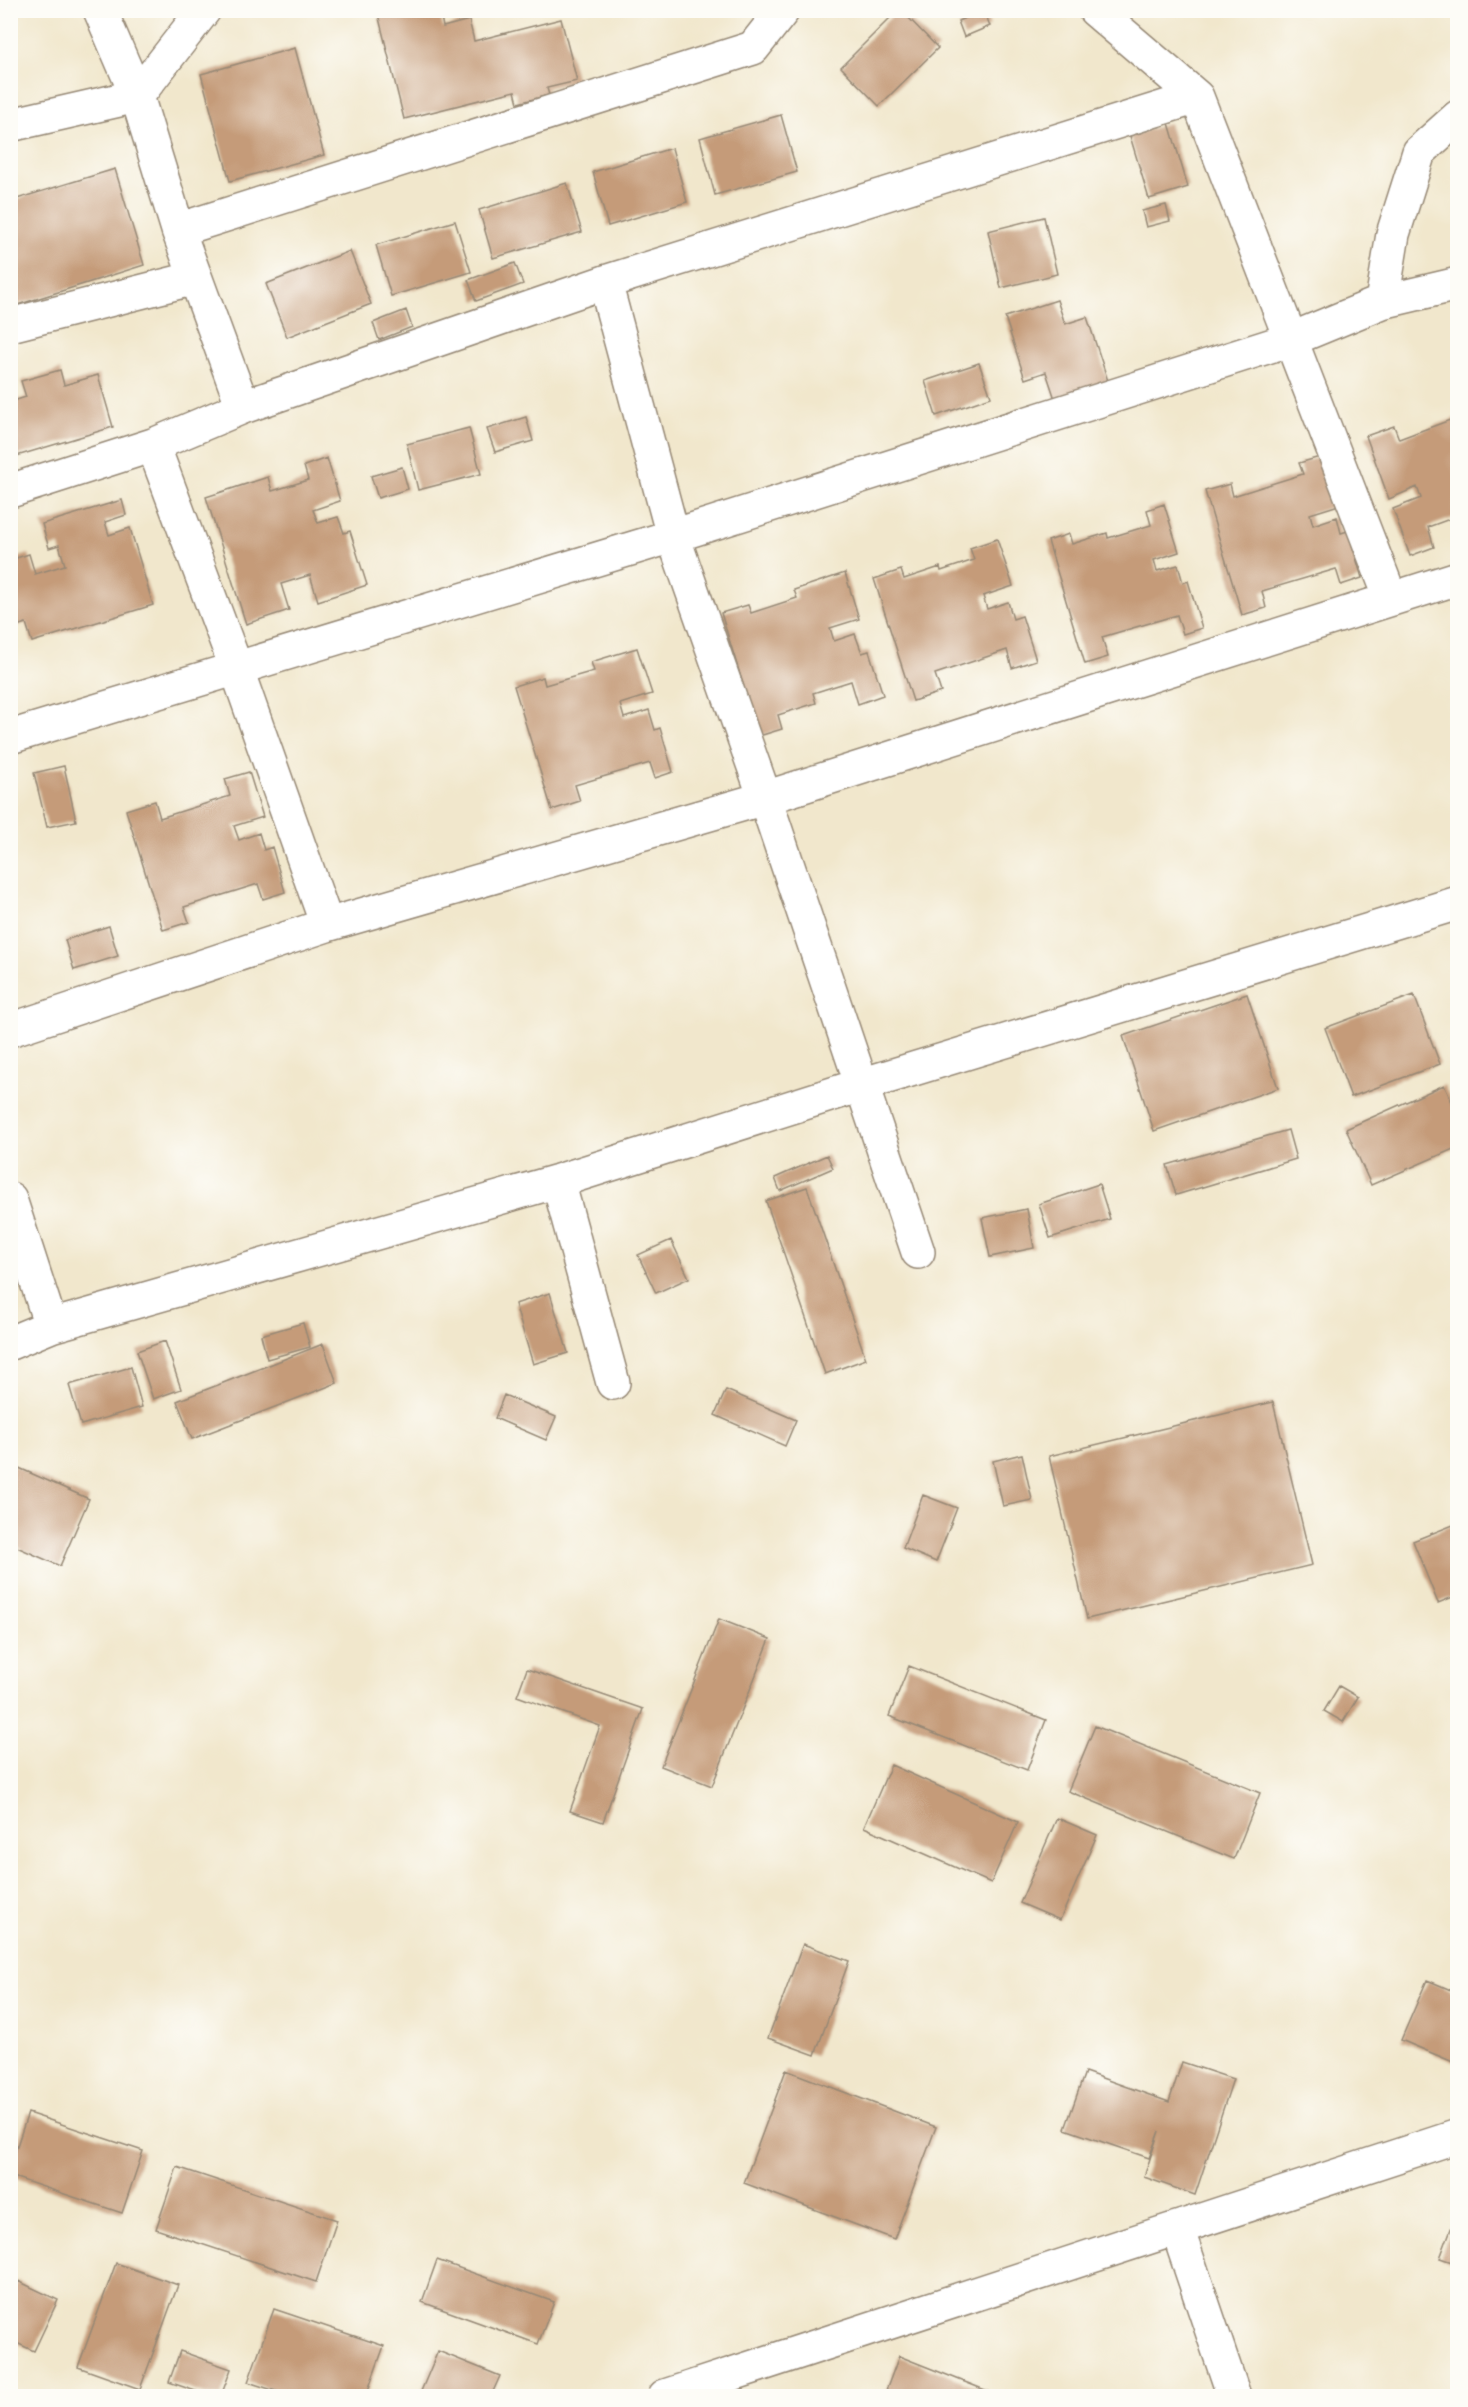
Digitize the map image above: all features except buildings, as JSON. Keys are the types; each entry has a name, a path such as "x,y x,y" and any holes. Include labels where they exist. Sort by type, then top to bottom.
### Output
{"street":[{"path":"100,10 137,96 178,230 243,406"},
{"path":"10,125 137,96 204,10"},
{"path":"178,230 753,48 783,10"},
{"path":"1095,10 1197,97 1391,599"},
{"path":"10,491 153,445 243,406 605,282 1197,97"},
{"path":"1382,302 1393,234 1419,152 1458,117"},
{"path":"10,325 195,278"},
{"path":"605,282 673,536 765,798 918,1252"},
{"path":"10,737 673,536 1292,339 1382,302 1458,284"},
{"path":"153,445 237,670 327,925"},
{"path":"10,1030 327,925 765,798 1458,578"},
{"path":"10,1343 51,1326 558,1181 861,1085 1458,903"},
{"path":"558,1181 613,1383"},
{"path":"10,1199 51,1326"},
{"path":"665,2397 1458,2136"},
{"path":"1178,2228 1234,2397"}]}
